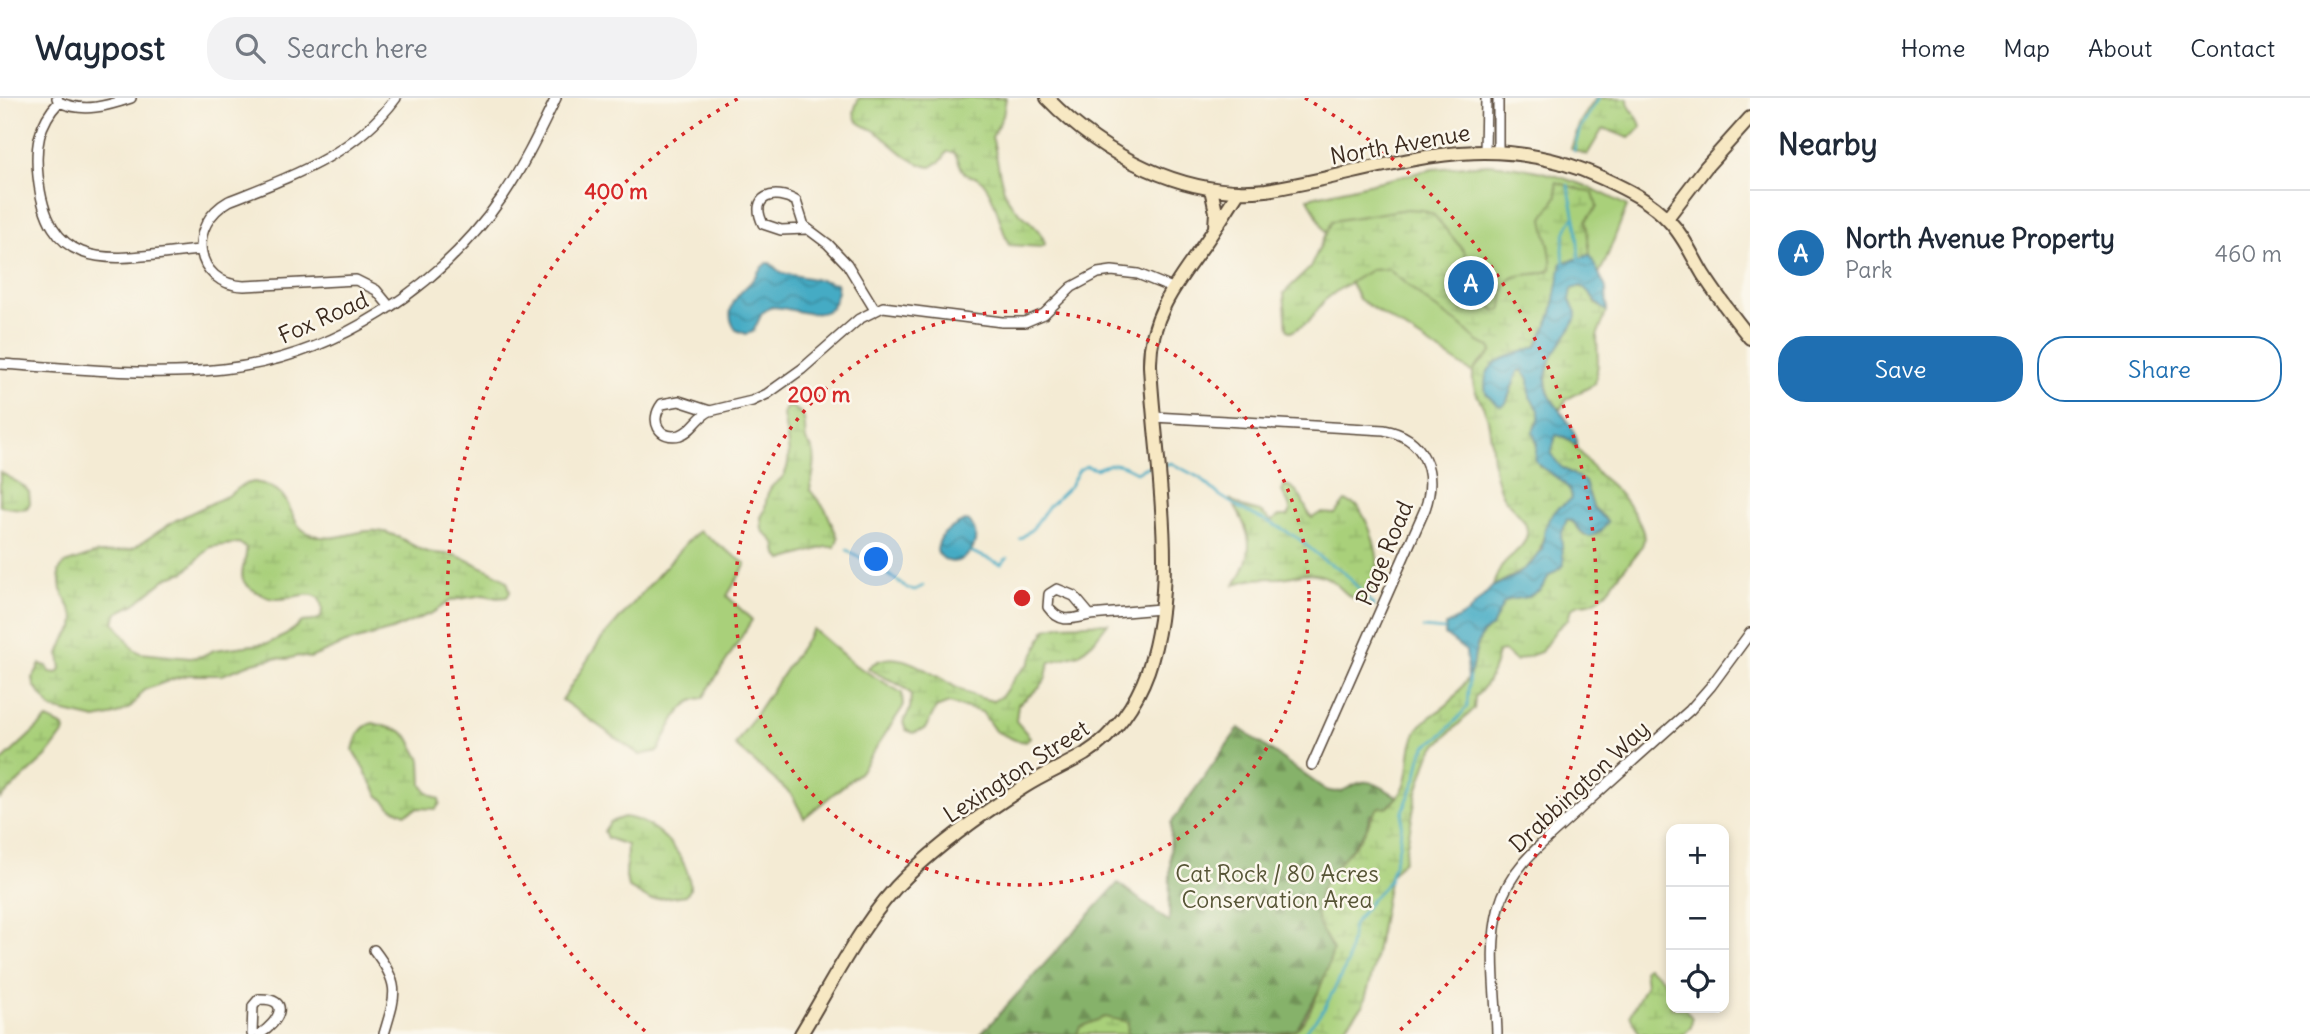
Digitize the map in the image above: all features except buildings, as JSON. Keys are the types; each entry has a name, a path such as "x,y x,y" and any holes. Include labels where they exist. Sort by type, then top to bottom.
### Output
{"street":[{"path":"131,98 91,108 75,108 58,100 49,113 41,129 36,157 47,220 58,237 80,253 100,258 201,250"},
{"path":"390,307 376,290 356,280 234,285 213,273 201,250 205,225 217,209 229,201 311,167 342,150 375,123 396,98"},
{"name":"Fox Road","path":"0,364 159,372 242,367 312,347 352,328 390,307 454,256 492,212 521,167 556,98"},
{"name":"North Avenue","path":"1047,98 1083,130 1124,156 1167,176 1212,189 1239,191 1284,187 1444,153 1492,151 1541,157 1581,169 1629,192 1667,218 1716,293 1750,338"},
{"path":"1486,98 1492,151"},
{"path":"1492,151 1498,98"},
{"path":"1667,218 1706,167 1750,118"},
{"path":"1212,189 1217,215 1214,230"},
{"name":"Lexington Street","path":"801,1034 877,910 906,877 938,848 1008,797 1086,753 1115,729 1134,700 1148,671 1155,644 1164,552 1150,366 1151,346 1156,324 1172,288 1239,191"},
{"path":"806,229 781,230 763,224 758,214 759,204 765,197 776,193 796,201 806,229 828,244 847,264 875,310"},
{"path":"710,411 679,401 662,404 654,419 658,428 677,436 687,431 701,415 767,394 802,369 859,319 875,310 892,307 1002,322 1025,322 1044,314 1072,287 1098,273 1112,271 1138,274 1172,288"},
{"name":"Page Road","path":"1154,417 1384,430 1394,432 1409,441 1426,461 1431,480 1425,509 1312,765"},
{"path":"1090,615 1074,596 1065,591 1055,589 1048,596 1048,607 1059,618 1069,620 1090,615 1160,609"},
{"name":"Drabbington Way","path":"1497,1034 1492,965 1493,938 1500,903 1509,882 1538,847 1690,710 1750,633"},
{"path":"374,950 395,984 394,1003 384,1034"},
{"path":"252,1034 253,1006 259,999 270,999 277,1003 280,1011 277,1022 260,1034"}],"green space":[{"path":"859,98 1006,98 1003,116 992,137 1002,183 1011,203 1039,231 1045,244 1041,247 1009,245 989,191 978,178 964,173 953,152 947,152 942,160 931,167 915,162 858,121 854,111"},
{"path":"1596,98 1628,98 1629,106 1641,127 1629,138 1602,130 1587,155 1571,149 1580,122"},
{"path":"1488,164 1525,168 1560,177 1594,189 1627,206 1605,262 1525,417 1476,375 1359,299 1308,198 1433,169"},
{"path":"1556,182 1593,193 1597,207 1586,221 1590,255 1562,263 1554,307 1541,340 1528,352 1499,361 1493,366 1485,387 1508,399 1518,370 1524,372 1529,379 1530,397 1539,410 1539,419 1534,427 1539,466 1565,484 1572,499 1558,508 1549,519 1538,556 1522,571 1492,587 1502,566 1521,547 1527,534 1524,522 1505,499 1498,485 1488,420 1474,387 1474,371 1492,351 1490,347 1478,342 1462,326 1431,305 1388,269 1371,270 1338,290 1325,300 1307,323 1291,332 1287,329 1284,293 1310,268 1332,221 1407,209 1423,210 1434,215 1464,251 1475,281 1494,310 1501,310 1508,281 1551,269 1550,249 1543,218 1557,196"},
{"path":"1575,286 1586,288 1596,304 1607,311 1597,336 1598,364 1595,384 1567,399 1560,410 1547,387 1547,370 1559,343 1569,330 1570,295"},
{"path":"791,407 803,417 806,440 814,455 810,490 826,510 838,538 835,547 826,547 782,560 777,554 775,543 762,530 761,517 770,488 787,468 789,453 783,414 786,408"},
{"path":"1559,434 1572,443 1629,505 1644,535 1641,547 1604,595 1573,607 1568,619 1556,630 1541,652 1515,661 1504,651 1498,652 1490,676 1475,697 1474,709 1429,756 1417,792 1404,860 1390,876 1372,975 1363,1006 1339,1034 1278,1034 1295,1030 1307,1016 1333,951 1318,922 1317,908 1323,885 1363,835 1379,807 1387,808 1397,799 1407,779 1413,739 1418,729 1453,699 1470,673 1481,636 1492,627 1503,604 1540,590 1549,576 1564,565 1561,536 1567,519 1585,536 1606,519 1593,507 1589,493 1573,474 1553,459 1551,454 1556,435"},
{"path":"0,472 29,492 30,503 27,508 0,506"},
{"path":"254,482 278,492 285,499 296,522 310,534 336,537 369,531 384,532 426,552 454,555 479,565 505,579 510,592 507,597 484,595 452,600 432,613 392,630 346,643 310,658 275,658 222,675 188,675 176,678 144,690 130,708 115,715 96,719 52,709 34,685 33,678 40,664 47,666 50,672 58,673 61,669 59,654 65,639 74,628 75,618 61,590 59,571 64,564 97,553 132,549 176,520 229,495 242,485","holes":["239,543 246,548 242,576 246,585 272,599 314,595 322,606 321,618 302,622 286,635 269,643 214,650 190,658 140,653 114,622 117,613 135,604 168,577 185,572 210,547"]},
{"path":"1284,485 1295,490 1312,518 1320,513 1335,514 1345,501 1358,506 1374,540 1378,566 1372,590 1365,600 1353,598 1334,582 1317,574 1257,579 1235,584 1247,561 1249,540 1230,499 1242,507 1260,512 1272,521 1290,513 1282,491"},
{"path":"699,531 746,564 727,596 752,620 703,698 687,704 681,710 658,751 640,755 562,700 599,642"},
{"path":"1108,623 1079,654 1050,662 1043,683 1018,704 1016,721 1030,737 1026,742 995,731 982,712 949,703 936,708 925,729 913,733 906,730 903,722 910,710 911,694 868,668 888,658 899,659 921,667 956,688 993,701 1002,696 1016,676 1029,664 1046,629 1063,625"},
{"path":"813,629 855,665 902,693 903,707 860,772 804,818 792,795 735,745"},
{"path":"47,719 64,727 65,731 46,757 0,799 0,763"},
{"path":"373,723 401,731 409,738 421,760 422,785 428,793 439,799 440,803 436,809 418,808 405,814 392,808 379,796 353,750 362,730"},
{"name":"Cat Rock / 80 Acres Conservation Area","path":"1239,728 1326,790 1339,791 1368,782 1398,797 1387,808 1370,815 1366,830 1327,879 1325,936 1333,951 1320,989 1296,1030 1278,1034 1127,1034 1128,1022 1080,1027 1077,1034 981,1034 1118,883 1169,922 1171,823"},
{"path":"624,817 648,825 678,854 689,878 690,890 686,895 650,900 628,887 627,845 607,838 604,831 610,822"},
{"path":"1647,967 1665,984 1666,1013 1688,1013 1692,1018 1691,1027 1684,1034 1643,1034 1638,1031 1630,1015 1646,985 1644,969"},
{"path":"1105,1017 1128,1022 1127,1034 1077,1034 1080,1027"}],"water":[{"path":"1590,255 1606,288 1607,311 1585,288 1581,286 1572,289 1570,300 1576,317 1549,363 1546,382 1553,401 1571,426 1577,446 1565,437 1556,435 1551,454 1561,467 1585,482 1593,507 1608,522 1602,530 1590,537 1567,519 1561,536 1564,565 1549,576 1540,590 1503,604 1492,627 1481,636 1468,679 1466,651 1445,635 1446,625 1468,613 1492,587 1515,576 1534,561 1542,550 1549,519 1558,508 1572,499 1567,487 1535,460 1537,443 1533,431 1539,419 1539,410 1530,397 1529,379 1522,370 1518,371 1506,403 1501,406 1486,393 1485,381 1493,365 1500,360 1537,346 1552,314 1562,263"},
{"path":"767,263 781,273 837,283 836,298 831,307 824,312 814,313 771,307 762,313 753,332 746,334 736,330 731,317 732,305"},
{"path":"964,521 970,522 975,531 972,549 967,556 959,560 952,562 944,559 937,551 940,539"}],"waterway":[{"path":"1574,151 1580,128 1599,98"},
{"path":"1568,185 1577,228 1579,260"},
{"path":"1564,265 1564,240 1567,228 1574,218"},
{"path":"1164,465 1171,463 1200,478 1219,495 1241,509 1299,539 1326,562 1342,570 1374,606"},
{"path":"1020,539 1070,486 1079,470 1086,466 1096,469 1117,464 1136,472 1149,466"},
{"path":"847,550 907,588 915,590 923,586"},
{"path":"972,552 1001,564 1007,558"},
{"path":"1423,628 1444,630"},
{"path":"1303,1034 1324,1009 1347,964 1353,925 1389,881 1399,847 1403,811 1417,776 1422,752 1443,734 1467,707 1469,676"}],"place":[{"name":"North Avenue Property","path":"1471,283"}]}
